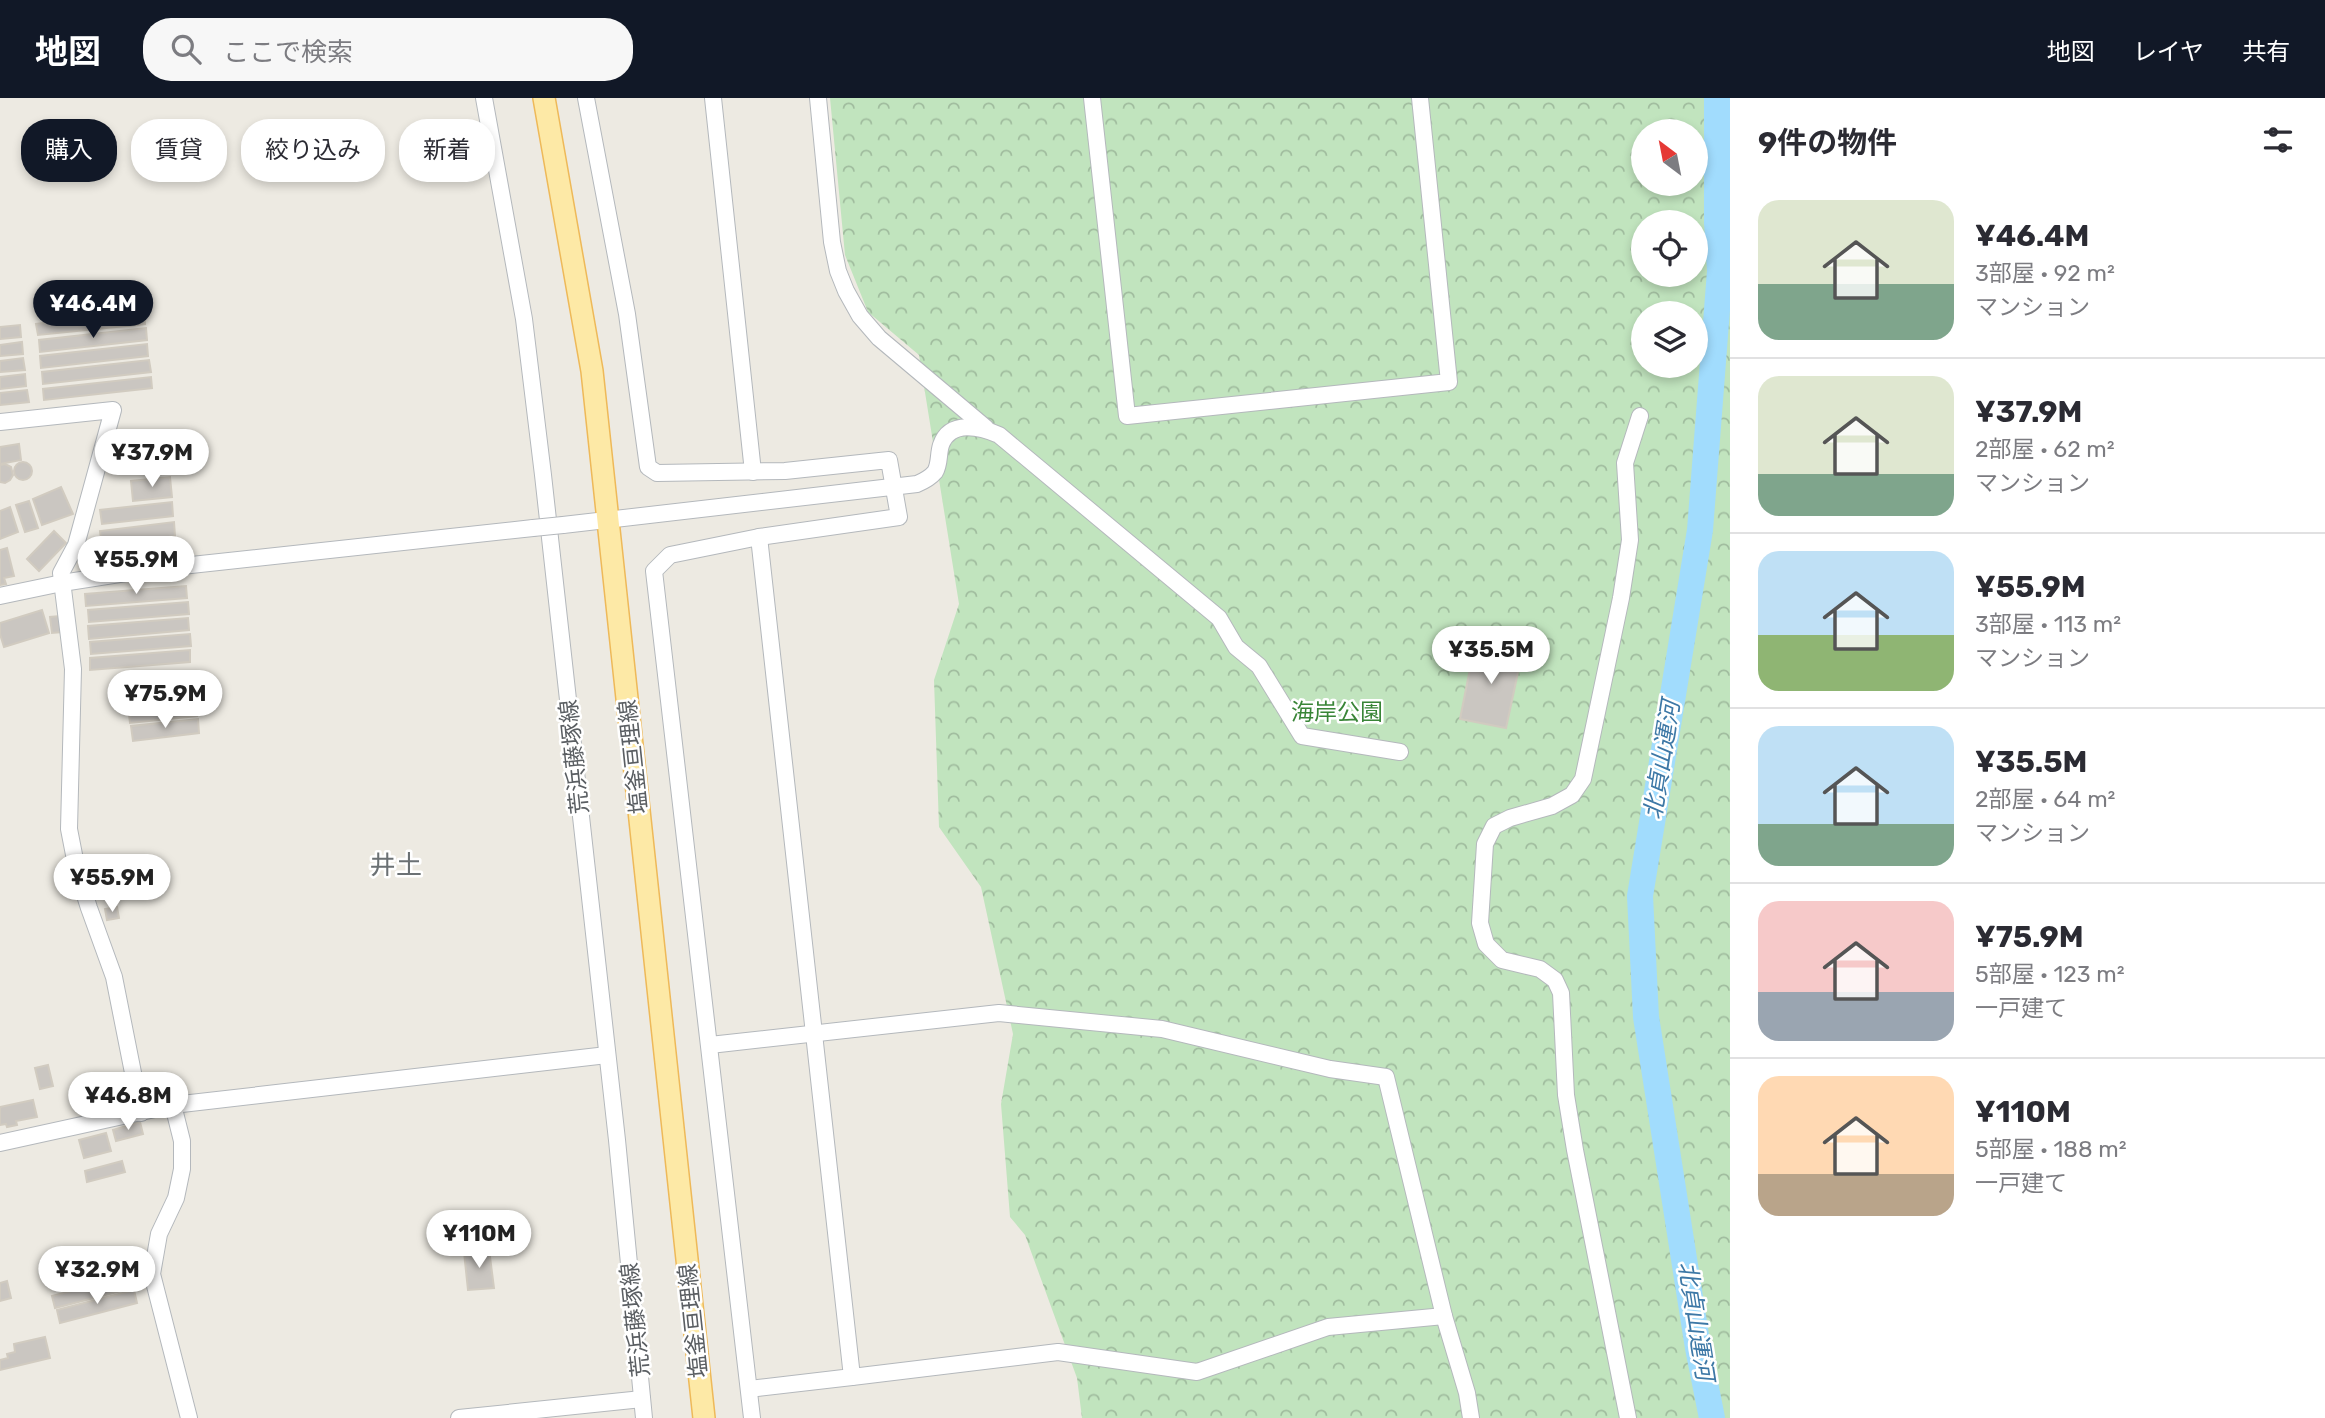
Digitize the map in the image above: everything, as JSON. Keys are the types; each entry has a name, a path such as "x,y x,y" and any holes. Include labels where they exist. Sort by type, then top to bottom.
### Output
{"main road":[{"name":"塩釜亘理線","path":"544,98 592,371 704,1418"}],"street":[{"name":"荒浜藤塚線","path":"484,98 524,319 617,1140 644,1418"},
{"path":"586,98 627,314 648,467 657,473 752,472 889,460 899,517 759,537 670,555 654,571 752,1418"},
{"path":"713,98 752,472"},
{"path":"818,98 832,243 846,291 860,316 879,338 990,431"},
{"path":"1092,98 1127,416 1449,382 1420,98"},
{"path":"0,422 113,410 76,544 61,573 73,669 69,829 85,895 114,977 141,1113"},
{"path":"1628,1418 1566,1095 1561,993 1555,980 1540,969 1502,960 1486,944 1480,923 1485,844 1494,826 1510,818 1552,806 1572,795 1583,779 1622,598 1630,540 1625,463 1640,416"},
{"path":"0,596 62,583 196,564 917,484 937,470 940,447 945,436 968,426 999,435 1219,618 1236,647 1259,666 1302,736 1400,752"},
{"path":"759,537 852,1377"},
{"path":"710,1045 999,1013 1162,1029 1330,1069 1386,1077 1444,1316 1467,1393 1471,1418"},
{"path":"0,1143 173,1105 607,1055"},
{"path":"173,1105 182,1142 182,1168 176,1198 159,1234 152,1274 189,1418"},
{"path":"748,1390 1058,1352 1197,1372 1328,1327 1444,1316"},
{"path":"459,1418 642,1399"}],"green space":[{"name":"海岸公園","path":"830,98 1730,98 1730,1418 1082,1418 1077,1378 1025,1235 1010,1217 1001,1104 1013,1034 981,887 939,827 934,680 959,604 919,355 868,312 845,255"}],"building":[{"path":"144,312 145,324 38,335 36,324"},
{"path":"20,325 21,337 0,339 0,327"},
{"path":"146,328 147,340 40,352 39,340"},
{"path":"22,342 23,354 0,356 0,345"},
{"path":"147,344 148,356 41,368 40,356"},
{"path":"23,358 25,370 0,372 0,361"},
{"path":"149,360 151,372 43,384 42,372"},
{"path":"25,374 26,386 0,389 0,377"},
{"path":"151,377 152,388 44,400 43,389"},
{"path":"27,390 29,402 0,405 0,393"},
{"path":"19,444 21,460 0,464 0,447"},
{"path":"19,462 27,462 32,471 30,478 19,480 14,475 14,467"},
{"path":"0,465 11,467 13,475 5,483 0,482"},
{"path":"170,477 172,497 133,501 131,481"},
{"path":"61,487 73,514 42,525 33,499"},
{"path":"29,501 38,528 25,532 16,505"},
{"path":"172,502 173,516 102,524 100,510"},
{"path":"10,507 18,532 0,539 0,511"},
{"path":"174,522 175,536 102,546 100,531"},
{"path":"54,531 66,543 39,571 27,559"},
{"path":"177,541 179,557 103,567 101,551"},
{"path":"7,548 14,576 4,578 6,584 0,585 0,550"},
{"path":"186,586 187,598 86,606 85,594"},
{"path":"188,602 189,614 89,622 88,610"},
{"path":"42,610 49,633 4,647 0,623"},
{"path":"60,616 62,632 52,633 50,617"},
{"path":"188,618 189,630 89,639 88,626"},
{"path":"190,634 191,646 91,654 90,642"},
{"path":"1475,644 1522,654 1506,728 1460,719"},
{"path":"190,650 190,662 90,670 90,658"},
{"path":"194,680 195,694 128,702 127,687"},
{"path":"196,699 197,716 130,723 128,706"},
{"path":"198,719 199,733 133,741 131,726"},
{"path":"117,907 119,918 107,920 105,909"},
{"path":"48,1065 53,1086 40,1089 35,1068"},
{"path":"33,1100 37,1117 16,1121 17,1125 0,1125 0,1107"},
{"path":"140,1122 143,1134 116,1141 113,1130"},
{"path":"106,1133 111,1151 84,1158 79,1140"},
{"path":"122,1161 125,1172 87,1182 85,1171"},
{"path":"489,1249 494,1288 468,1290 464,1252"},
{"path":"130,1276 133,1288 55,1308 52,1296"},
{"path":"7,1281 11,1298 0,1301 0,1283"},
{"path":"134,1290 137,1303 60,1323 57,1310"},
{"path":"45,1337 50,1358 0,1370 0,1360 15,1352 14,1344"}],"waterway":[{"name":"北貞山運河","path":"1712,1418 1698,1348 1646,1017 1640,896 1700,530 1720,271 1717,223 1717,98"}],"district":[{"name":"井土","path":"396,865"}]}
